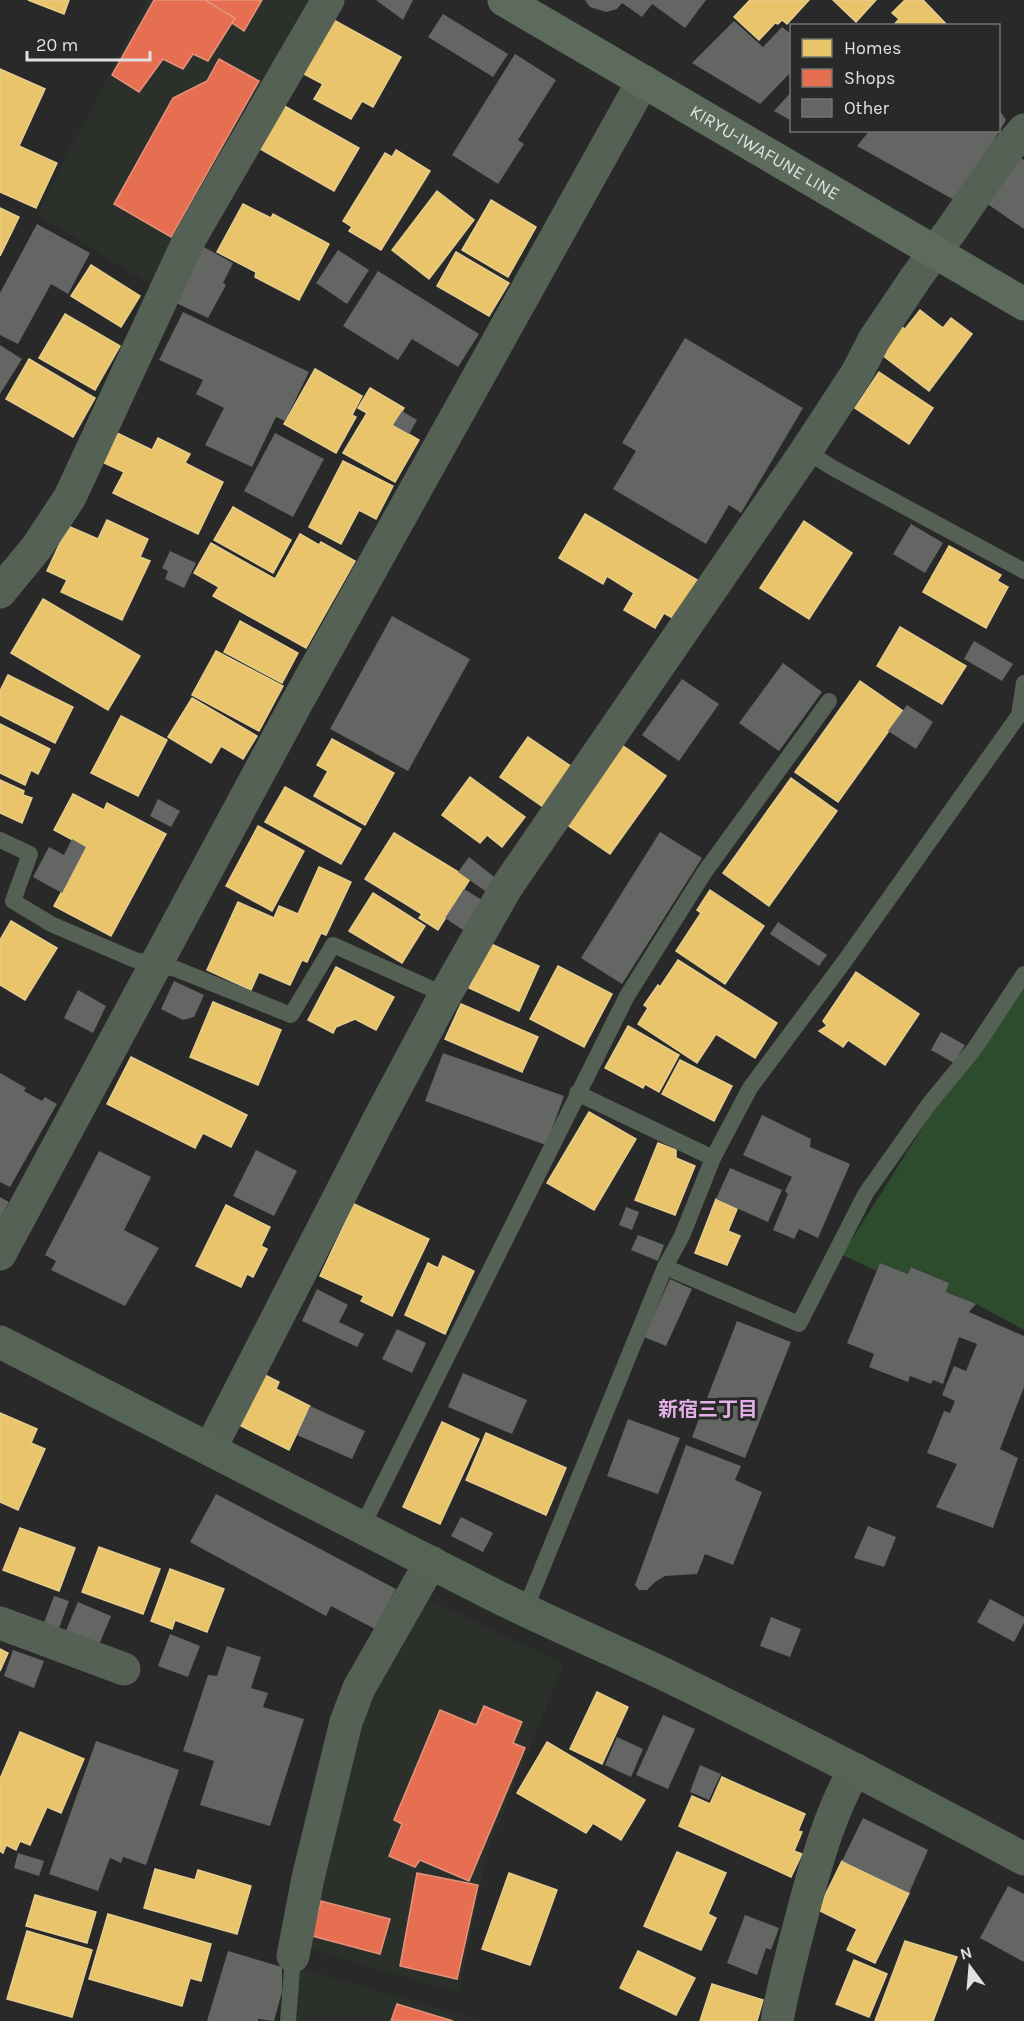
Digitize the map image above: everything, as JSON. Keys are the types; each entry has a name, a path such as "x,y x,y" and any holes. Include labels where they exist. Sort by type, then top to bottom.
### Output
{"main road":[{"name":"KIRYU-IWAFUNE LINE","path":"504,0 1024,304"}],"street":[{"path":"0,592 37,547 70,497 189,240 328,0"},
{"path":"0,1254 296,704 643,81"},
{"path":"210,1449 379,1119 444,997 506,888 806,451 857,373 874,340 934,252 1004,153 1024,130"},
{"path":"0,1342 361,1529 855,1769 1024,1858"},
{"path":"293,1956 308,1878 346,1722 359,1688 431,1562"},
{"path":"0,1623 124,1669"},
{"path":"777,2021 783,1986 819,1853 842,1792 855,1769"}],"lane":[{"path":"806,451 833,468 1024,571"},
{"path":"525,1610 665,1268 682,1236 713,1158 750,1088 844,962 1019,716 1024,683"},
{"path":"361,1529 627,996 704,873 829,701"},
{"path":"0,840 30,854 13,901 51,924 135,960 176,969 291,1016 333,945 432,989 444,997"},
{"path":"665,1268 799,1324 866,1193 929,1104 975,1048 1024,974"},
{"path":"577,1093 713,1158"},
{"path":"288,2021 293,1956"}],"shaded area":[{"path":"147,0 314,0 152,286 37,214"},
{"path":"428,1599 564,1664 488,1850 459,1993 306,1948 362,1714"},
{"path":"300,1968 482,2021 295,2021"}],"green space":[{"path":"1024,989 1024,1330 976,1304 946,1292 949,1283 912,1267 908,1274 880,1263 877,1271 842,1255 933,1111 982,1050"}],"building: Homes":[{"path":"28,0 69,0 64,14"},
{"path":"750,0 809,0 787,24 782,20 778,24 775,23 759,40 734,17"},
{"path":"833,0 876,0 856,22"},
{"path":"905,0 923,0 946,24 895,24 899,19 892,13"},
{"path":"330,18 401,57 373,107 362,101 351,119 314,99 323,84 300,72"},
{"path":"0,69 45,89 19,146 57,163 36,208 0,192"},
{"path":"279,103 359,148 334,191 255,146"},
{"path":"396,150 430,171 381,250 349,231 352,227 343,221 385,153 392,157"},
{"path":"437,191 474,220 429,279 392,250"},
{"path":"491,200 536,227 508,277 462,250"},
{"path":"243,204 271,218 273,214 329,244 299,300 255,277 256,272 217,252"},
{"path":"0,208 19,217 0,256"},
{"path":"456,252 509,283 489,316 437,286"},
{"path":"91,265 140,296 121,327 71,296"},
{"path":"920,310 943,328 951,318 972,334 929,391 881,354 902,327 905,329"},
{"path":"65,314 120,346 95,390 39,358"},
{"path":"29,359 95,398 73,437 6,399"},
{"path":"315,369 362,396 352,415 356,417 336,453 284,424"},
{"path":"879,372 933,408 909,444 855,408"},
{"path":"370,388 404,408 393,425 419,440 395,482 343,453 367,413 358,408"},
{"path":"117,433 152,450 158,438 190,454 185,463 223,482 198,534 113,493 124,472 102,462"},
{"path":"343,461 393,486 376,519 359,510 341,544 309,527"},
{"path":"233,507 291,540 273,573 214,540"},
{"path":"585,514 699,581 676,620 664,613 655,628 624,610 634,593 607,576 603,584 559,558"},
{"path":"107,520 148,539 140,557 150,561 122,620 61,592 67,580 47,571 68,526 98,539"},
{"path":"804,521 852,553 809,619 760,588"},
{"path":"300,534 319,545 321,542 355,561 306,648 213,596 219,587 194,573 211,543 275,579"},
{"path":"949,546 1001,575 997,581 1008,587 986,628 923,592"},
{"path":"43,599 140,656 108,710 11,653"},
{"path":"240,621 298,653 282,683 224,652"},
{"path":"900,627 966,666 942,704 877,666"},
{"path":"216,651 283,686 259,731 192,695"},
{"path":"8,675 73,707 55,743 0,715 0,691"},
{"path":"860,681 903,711 838,802 795,772"},
{"path":"192,698 257,736 243,759 221,746 211,763 168,737"},
{"path":"121,716 167,740 138,796 91,773"},
{"path":"0,724 50,749 38,774 31,770 25,785 0,773"},
{"path":"528,737 575,769 546,809 500,777"},
{"path":"332,739 394,773 365,825 314,796 328,771 317,765"},
{"path":"619,743 666,776 610,854 563,822"},
{"path":"470,777 525,817 502,847 487,835 480,843 442,815"},
{"path":"791,778 837,811 769,906 723,873"},
{"path":"0,780 24,791 23,795 32,798 22,823 0,813"},
{"path":"285,787 361,829 341,864 265,822"},
{"path":"73,794 104,810 107,803 166,834 111,936 54,906 86,847 54,830"},
{"path":"258,826 304,851 272,911 226,886"},
{"path":"394,833 470,879 438,930 419,918 422,914 365,879"},
{"path":"319,867 351,882 326,935 321,933 307,962 302,960 290,985 259,972 251,990 207,970 238,902 274,918 279,906 298,914"},
{"path":"710,890 764,926 725,984 676,951 701,913 697,910"},
{"path":"373,893 425,926 402,963 349,931"},
{"path":"11,921 57,948 25,1000 0,985 0,940"},
{"path":"489,943 539,966 519,1011 469,988"},
{"path":"678,960 777,1023 755,1058 716,1034 697,1063 638,1024 648,1008 644,1005 658,985 660,987"},
{"path":"558,966 612,994 584,1047 530,1019"},
{"path":"336,967 394,997 376,1030 355,1019 336,1027 333,1033 308,1020"},
{"path":"856,972 919,1014 885,1065 848,1040 843,1047 819,1031 827,1026 823,1021"},
{"path":"213,1002 281,1030 258,1085 190,1057"},
{"path":"461,1004 538,1037 522,1072 445,1039"},
{"path":"628,1026 679,1055 659,1092 645,1084 643,1088 605,1068"},
{"path":"131,1057 247,1115 231,1147 203,1133 195,1148 107,1104"},
{"path":"680,1060 732,1086 714,1121 662,1094"},
{"path":"589,1112 636,1139 594,1210 547,1183"},
{"path":"658,1143 676,1150 676,1158 695,1166 675,1215 635,1200"},
{"path":"716,1199 737,1209 728,1231 740,1236 727,1265 695,1253"},
{"path":"354,1204 429,1239 392,1316 361,1301 364,1296 320,1276"},
{"path":"226,1205 270,1227 261,1246 267,1249 253,1277 247,1274 241,1287 196,1266"},
{"path":"443,1256 474,1271 445,1334 405,1315 428,1263 438,1268"},
{"path":"265,1375 279,1382 276,1389 310,1406 289,1450 239,1425"},
{"path":"0,1413 37,1429 31,1443 45,1449 18,1510 0,1502"},
{"path":"442,1422 479,1439 440,1524 403,1507"},
{"path":"486,1433 566,1468 546,1515 466,1480"},
{"path":"20,1528 75,1548 59,1591 3,1570"},
{"path":"99,1547 160,1569 143,1614 82,1592"},
{"path":"170,1569 224,1589 207,1632 175,1620 172,1629 151,1621"},
{"path":"0,1649 8,1653 0,1671"},
{"path":"597,1692 628,1707 602,1764 570,1749"},
{"path":"20,1732 84,1759 61,1813 47,1807 30,1845 20,1841 16,1850 6,1845 3,1853 0,1851 0,1779"},
{"path":"547,1742 645,1800 621,1840 593,1823 586,1833 517,1793"},
{"path":"722,1777 805,1814 798,1831 802,1832 794,1851 802,1854 791,1877 679,1826 692,1796 710,1804"},
{"path":"677,1852 726,1873 708,1914 716,1918 701,1950 644,1926"},
{"path":"842,1861 909,1893 875,1963 847,1950 857,1929 818,1910"},
{"path":"155,1869 195,1880 198,1870 251,1886 237,1934 144,1908"},
{"path":"509,1873 557,1890 530,1965 482,1949"},
{"path":"35,1895 96,1912 87,1943 26,1926"},
{"path":"108,1914 211,1944 201,1981 190,1978 182,2006 89,1979"},
{"path":"27,1931 92,1950 72,2017 7,1999"},
{"path":"905,1941 957,1957 933,2021 875,2021"},
{"path":"638,1951 695,1978 676,2015 620,1988"},
{"path":"854,1960 887,1974 869,2017 836,2004"},
{"path":"712,1984 763,2000 757,2021 700,2021"}],"building: Shops":[{"path":"154,0 205,0 235,18 208,61 193,54 183,69 163,59 139,92 112,75"},
{"path":"205,0 262,0 244,31 232,23 235,18"},
{"path":"219,59 259,81 171,237 114,204 173,98 207,81"},
{"path":"484,1706 522,1722 513,1743 525,1748 469,1881 420,1860 415,1867 389,1856 402,1824 394,1820 440,1710 476,1725"},
{"path":"417,1873 478,1885 457,1979 400,1966"},
{"path":"321,1901 390,1919 380,1954 312,1936"},
{"path":"397,2004 453,2021 391,2021"}],"building: Other":[{"path":"376,0 413,0 403,20"},
{"path":"585,0 706,0 685,28 652,4 642,17 622,3 617,9 606,12 590,7"},
{"path":"443,14 508,54 493,77 428,37"},
{"path":"734,21 763,47 782,27 790,33 790,73 760,104 692,63"},
{"path":"515,54 556,80 518,140 524,144 498,184 452,155"},
{"path":"790,93 790,120 774,111"},
{"path":"1000,111 1006,120 1000,130"},
{"path":"868,132 999,132 956,201 857,146"},
{"path":"1017,156 1024,160 1024,229 986,203"},
{"path":"37,224 90,253 68,294 51,284 18,344 0,335 0,293"},
{"path":"202,246 233,263 223,283 226,285 208,318 176,303"},
{"path":"338,250 369,270 347,304 316,283"},
{"path":"378,271 479,334 458,367 412,339 398,360 343,326"},
{"path":"183,312 309,372 285,421 276,417 252,467 205,445 224,408 196,394 203,380 159,360"},
{"path":"685,338 803,408 741,513 729,505 706,544 613,489 636,451 622,443"},
{"path":"0,345 22,359 0,394"},
{"path":"402,411 417,420 409,434 393,425"},
{"path":"275,433 324,459 293,517 244,491"},
{"path":"911,524 943,543 925,573 893,554"},
{"path":"170,551 196,563 184,588 165,579 168,571 162,568"},
{"path":"392,616 470,659 408,771 330,729"},
{"path":"974,641 1013,664 1002,681 964,659"},
{"path":"783,663 822,692 779,751 739,723"},
{"path":"682,679 719,704 679,761 642,735"},
{"path":"907,705 933,722 916,749 888,731"},
{"path":"158,799 180,811 171,827 150,816"},
{"path":"660,832 702,858 622,984 581,958"},
{"path":"72,839 86,847 62,893 33,877 49,847 64,855"},
{"path":"469,857 498,880 488,893 458,872"},
{"path":"464,889 482,900 463,930 445,918"},
{"path":"778,922 827,955 819,966 770,934"},
{"path":"174,981 204,995 194,1017 183,1020 161,1009"},
{"path":"78,990 106,1006 93,1033 64,1018"},
{"path":"941,1032 965,1045 954,1063 931,1050"},
{"path":"443,1053 564,1096 546,1145 425,1101"},
{"path":"0,1073 26,1088 24,1091 42,1101 45,1097 57,1104 10,1187 0,1182"},
{"path":"762,1115 811,1139 810,1147 850,1164 818,1238 799,1229 794,1239 773,1230 788,1194 785,1191 792,1177 743,1155"},
{"path":"256,1150 297,1171 274,1216 233,1196"},
{"path":"99,1151 151,1177 124,1230 159,1248 125,1306 51,1270 56,1261 45,1255"},
{"path":"730,1168 782,1190 768,1222 716,1199"},
{"path":"0,1197 9,1202 0,1219"},
{"path":"626,1207 639,1212 632,1230 619,1225"},
{"path":"638,1235 664,1245 658,1261 631,1250"},
{"path":"880,1263 908,1274 911,1267 949,1283 946,1292 976,1304 969,1312 1024,1336 1024,1387 1000,1449 1018,1458 993,1528 936,1507 957,1464 927,1453 944,1411 950,1413 955,1401 942,1395 954,1366 966,1371 977,1344 959,1337 943,1384 933,1380 931,1384 910,1376 908,1382 869,1367 874,1354 847,1343"},
{"path":"670,1279 692,1289 666,1346 644,1337"},
{"path":"317,1289 348,1305 339,1322 364,1334 357,1347 302,1321"},
{"path":"737,1321 791,1342 745,1458 692,1437"},
{"path":"397,1329 426,1343 412,1373 382,1359"},
{"path":"463,1373 527,1400 512,1434 448,1407"},
{"path":"310,1406 365,1431 352,1459 297,1435"},
{"path":"628,1419 680,1438 658,1494 607,1476"},
{"path":"686,1445 741,1466 735,1480 762,1492 733,1565 705,1554 697,1574 665,1576 647,1590 639,1590 635,1585"},
{"path":"216,1494 396,1589 375,1629 331,1606 326,1616 190,1542"},
{"path":"461,1517 493,1533 483,1552 451,1536"},
{"path":"868,1526 896,1537 884,1567 854,1558"},
{"path":"54,1596 69,1601 59,1628 44,1623"},
{"path":"990,1599 1024,1617 1024,1623 1014,1642 977,1622"},
{"path":"78,1602 111,1616 98,1647 65,1633"},
{"path":"771,1617 801,1629 790,1657 760,1646"},
{"path":"170,1634 200,1646 188,1677 158,1666"},
{"path":"227,1646 261,1657 251,1688 268,1693 263,1707 304,1719 270,1826 200,1805 214,1761 183,1751 208,1675 217,1676"},
{"path":"13,1650 44,1661 34,1688 4,1676"},
{"path":"663,1715 695,1729 668,1789 636,1775"},
{"path":"617,1737 643,1749 631,1777 605,1765"},
{"path":"96,1741 179,1770 146,1865 123,1857 121,1863 110,1858 98,1891 49,1874"},
{"path":"700,1765 721,1774 709,1800 690,1792"},
{"path":"863,1818 928,1850 909,1893 842,1861"},
{"path":"18,1853 44,1861 39,1876 14,1868"},
{"path":"1008,1886 1024,1894 1024,1962 980,1938"},
{"path":"745,1915 779,1928 771,1950 766,1948 757,1975 727,1963"},
{"path":"228,1951 282,1967 282,1992 274,2021 258,2019 258,2021 207,2021"}],"district":[{"name":"新宿三丁目","path":"708,1409"}]}
